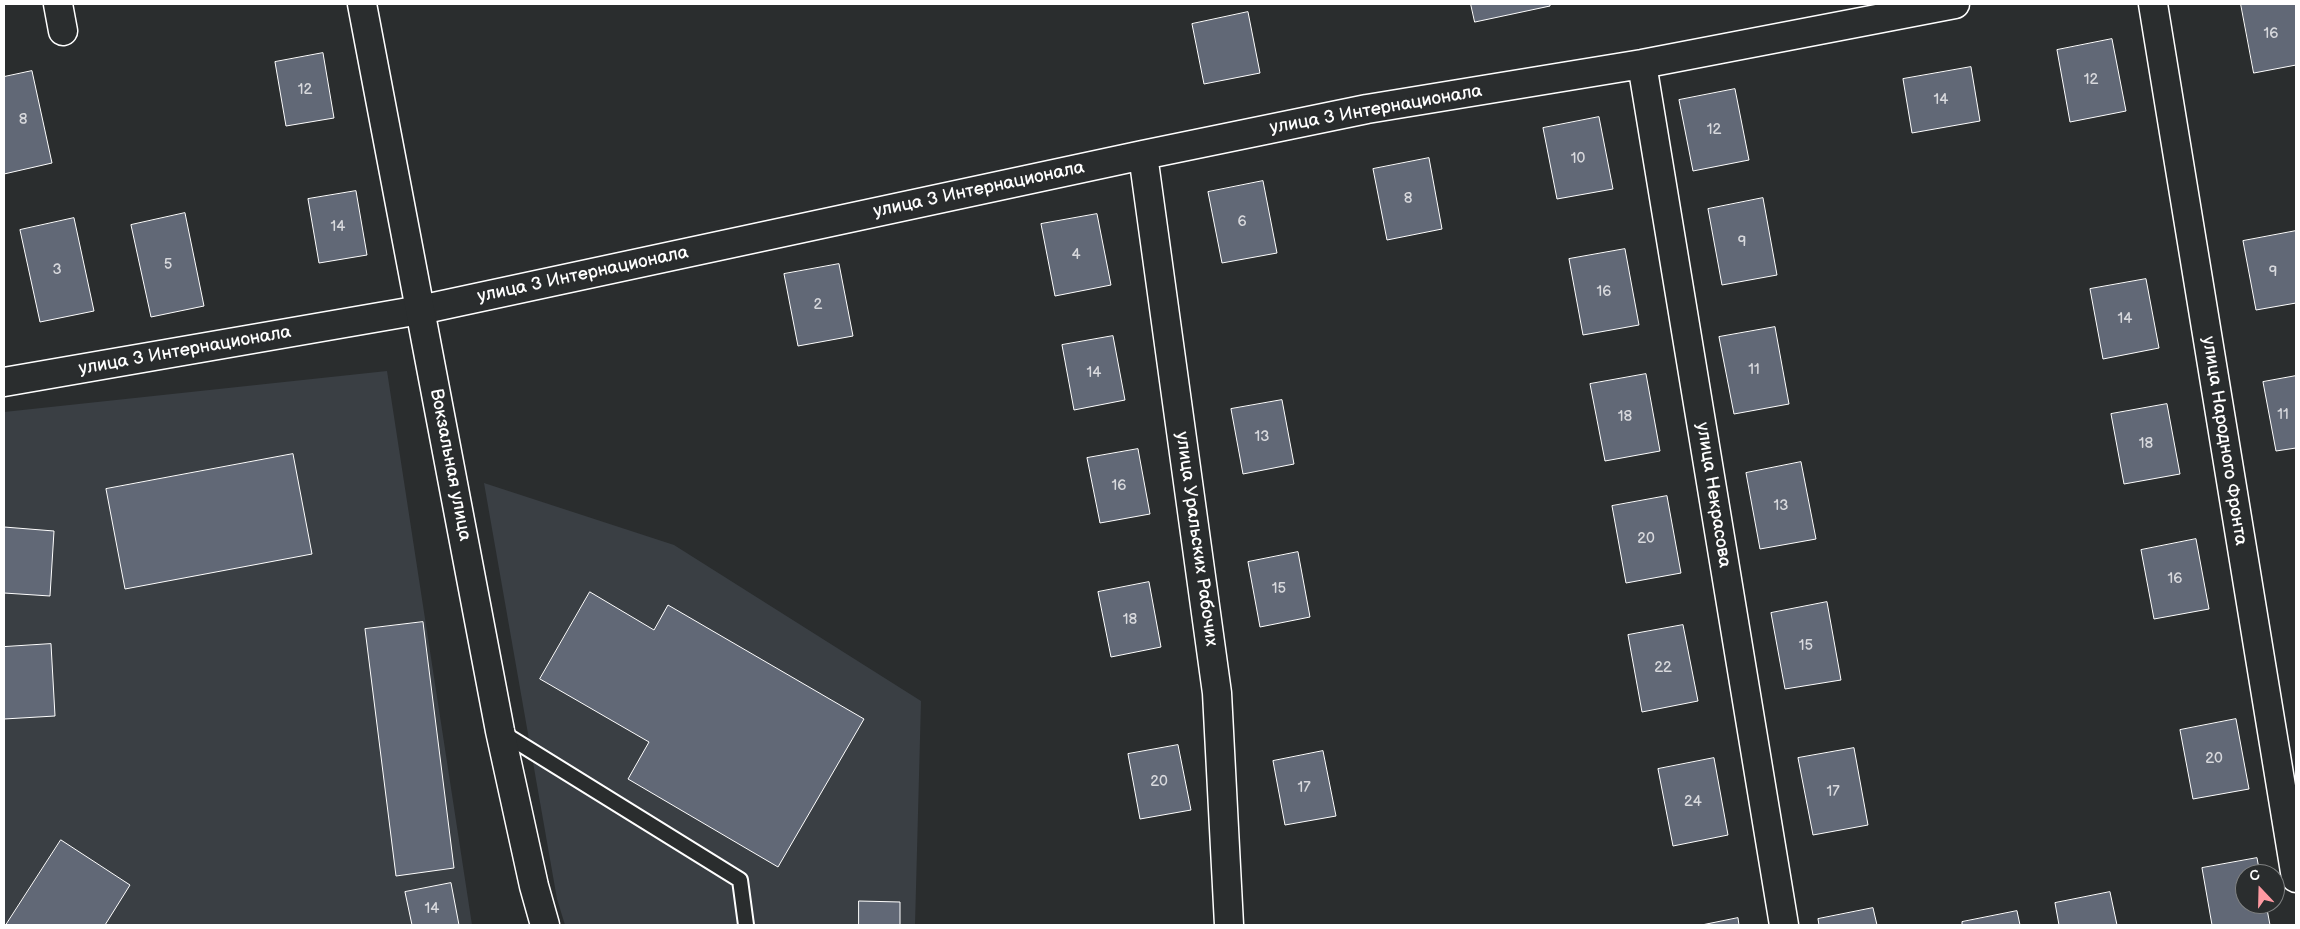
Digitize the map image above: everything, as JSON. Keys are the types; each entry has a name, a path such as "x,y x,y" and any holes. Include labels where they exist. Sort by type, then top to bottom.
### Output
{"street":[{"path":"58,4 63,31"},
{"name":"Вокзальная улица","path":"362,4 500,731 534,886 545,925"},
{"name":"улица 3 Интернационала","path":"4,382 420,310 1143,155 1367,109 1642,64 1955,4"},
{"name":"улица Народного Фронта","path":"2153,4 2296,878"},
{"name":"улица Некрасова","path":"1642,64 1784,925"},
{"name":"улица Уральских Рабочих","path":"1143,155 1217,693 1229,925"}],"lane":[{"path":"500,731 740,880 746,925"}],"shaded area":[{"path":"387,371 472,925 4,925 4,412"},
{"path":"484,483 674,545 921,701 915,925 565,925 557,899"}],"building":[{"path":"1471,4 1550,4 1550,6 1475,22"},
{"path":"2241,4 2296,4 2296,65 2254,73"},
{"path":"1248,12 1260,73 1204,84 1192,24"},
{"path":"2112,39 2126,111 2070,122 2057,50"},
{"path":"323,53 334,118 286,126 275,62"},
{"path":"1971,67 1980,121 1912,133 1903,79"},
{"path":"32,71 52,163 4,174 4,77"},
{"path":"1735,89 1749,160 1693,171 1679,100"},
{"path":"1599,117 1613,189 1557,199 1543,128"},
{"path":"1429,158 1442,229 1387,240 1373,169"},
{"path":"1263,181 1277,253 1222,263 1208,192"},
{"path":"356,191 367,255 319,263 308,199"},
{"path":"1763,198 1777,275 1722,285 1708,209"},
{"path":"185,213 204,306 151,317 131,225"},
{"path":"1097,214 1111,285 1055,296 1041,224"},
{"path":"74,218 94,311 40,322 20,230"},
{"path":"2296,231 2296,303 2256,310 2243,241"},
{"path":"1625,249 1639,325 1583,335 1569,259"},
{"path":"839,264 853,336 798,346 784,274"},
{"path":"2146,279 2159,348 2103,359 2090,289"},
{"path":"1775,327 1789,404 1734,414 1719,337"},
{"path":"1113,336 1125,400 1074,410 1062,345"},
{"path":"1646,374 1660,451 1605,461 1590,384"},
{"path":"2296,376 2296,448 2276,451 2263,382"},
{"path":"1282,400 1294,464 1243,474 1231,409"},
{"path":"2167,404 2180,474 2124,484 2111,414"},
{"path":"1138,449 1150,514 1100,523 1087,458"},
{"path":"293,454 312,554 125,589 106,489"},
{"path":"1801,462 1816,539 1760,549 1746,473"},
{"path":"1667,496 1681,573 1626,583 1612,506"},
{"path":"4,527 54,531 50,596 4,593"},
{"path":"2196,539 2209,609 2154,619 2141,550"},
{"path":"1298,552 1310,617 1260,627 1248,562"},
{"path":"1149,582 1161,647 1111,657 1098,592"},
{"path":"590,592 654,630 668,605 864,719 778,867 628,779 649,742 540,679"},
{"path":"1827,602 1841,680 1785,689 1771,613"},
{"path":"423,622 454,868 396,876 365,629"},
{"path":"1683,625 1698,701 1642,712 1628,635"},
{"path":"51,644 55,716 4,719 4,647"},
{"path":"2236,719 2249,789 2193,799 2180,730"},
{"path":"1178,745 1191,810 1140,819 1128,754"},
{"path":"1854,748 1868,825 1813,835 1798,758"},
{"path":"1323,751 1336,816 1285,825 1273,761"},
{"path":"1714,758 1728,835 1673,846 1658,769"},
{"path":"61,840 130,885 105,925 6,925"},
{"path":"2257,858 2258,864 2235,864 2235,914 2268,914 2270,925 2212,925 2202,868"},
{"path":"451,883 459,925 412,925 405,892"},
{"path":"2110,892 2117,925 2059,925 2055,903"},
{"path":"859,901 900,902 900,925 859,925"},
{"path":"1873,908 1877,925 1819,925 1818,919"},
{"path":"2017,911 2020,925 1962,925 1962,922"},
{"path":"1738,918 1739,925 1702,925"}]}
